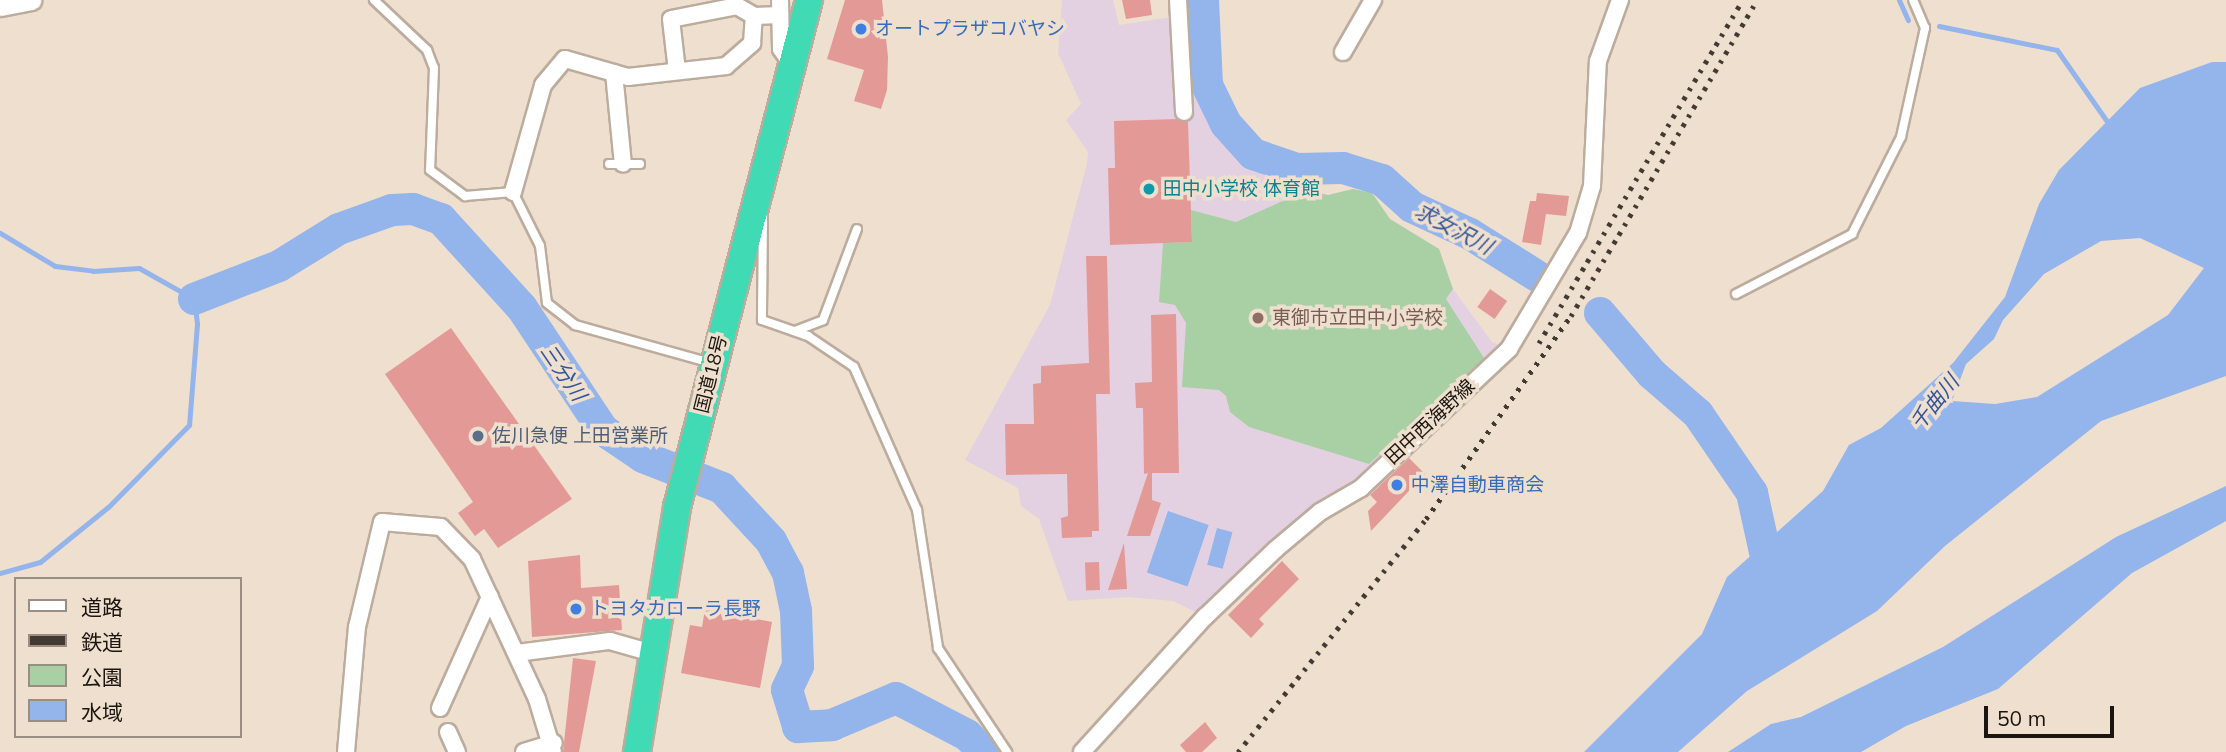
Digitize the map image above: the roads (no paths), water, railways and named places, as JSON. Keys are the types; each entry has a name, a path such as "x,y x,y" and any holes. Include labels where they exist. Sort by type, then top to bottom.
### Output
{"highway":[{"name":"国道18号","path":"637,752 677,507 809,0"}],"street":[{"path":"0,6 31,0"},
{"path":"1178,0 1184,112"},
{"path":"1343,51 1373,0"},
{"name":"田中西海野線","path":"1082,752 1205,617 1276,549 1320,512 1361,488 1509,349 1578,233 1592,186 1598,61 1620,0"},
{"path":"677,71 671,19 737,6 754,16 780,7 781,49 791,63"},
{"path":"513,192 543,85 552,69 565,59 628,77 726,66 752,43 754,16"},
{"path":"614,73 616,164"},
{"path":"346,752 357,627 382,522 441,527 472,559 517,653 553,748 524,752"},
{"path":"440,708 490,597"},
{"path":"517,653 610,641 652,653"},
{"path":"448,732 457,752"}],"lane":[{"path":"374,0 427,50 434,68 430,170 465,196 513,192 540,246 547,303 575,325 714,363"},
{"path":"1735,294 1852,234 1901,137 1925,29 1913,0"},
{"path":"616,164 640,164"},
{"path":"756,199 764,220 762,320 795,331 854,367 872,402 917,510 938,648 1007,752"},
{"path":"795,331 823,320 858,229"}],"water":[{"name":"千曲川","path":"2212,62 2226,62 2226,376 2101,421 1945,546 1877,611 1747,691 1678,752 1584,752 1702,634 1727,577 1823,491 1849,445 1881,428 1953,363 2005,297 2039,204 2059,170 2140,88","holes":["2140,238 2204,268 2168,315 2037,397 1995,404 1952,401 1966,364 1994,339 2003,320 2044,274 2101,241"]},
{"path":"2226,486 2226,521 2132,573 1998,689 1906,726 1861,752 1728,752 1771,724 1801,717 1943,647 2116,537"},
{"path":"1168,511 1209,525 1187,586 1147,572"},
{"path":"1217,528 1232,532 1223,569 1207,565"}],"waterway":[{"name":"求女沢川","path":"1203,0 1207,85 1226,124 1253,154 1297,169 1343,168 1382,180 1412,207 1470,234 1537,276"},
{"path":"1899,0 1908,20"},
{"path":"1939,26 2057,50 2111,127"},
{"name":"三分川","path":"194,299 279,266 339,229 392,210 413,209 441,219 522,308 603,430 643,457 722,488 771,541 788,573 796,611 798,666 787,690 798,727 832,725 896,698 967,735 984,752"},
{"path":"0,233 55,266 93,271 139,268 194,299 197,324 189,425 108,507 40,562 0,573"},
{"name":"求女沢川","path":"1600,313 1652,374 1698,414 1752,493 1772,584"}],"railway":[{"path":"1539,343 1743,0"},
{"path":"1238,752 1426,519 1571,316 1757,0"}],"place":[{"name":"オートプラザコバヤシ","path":"861,29"},
{"name":"田中小学校 体育館","path":"1149,189"},
{"name":"東御市立田中小学校","path":"1258,318"},
{"name":"佐川急便 上田営業所","path":"478,436"},
{"name":"中澤自動車商会","path":"1397,485"},
{"name":"トヨタカローラ長野","path":"576,609"}]}
